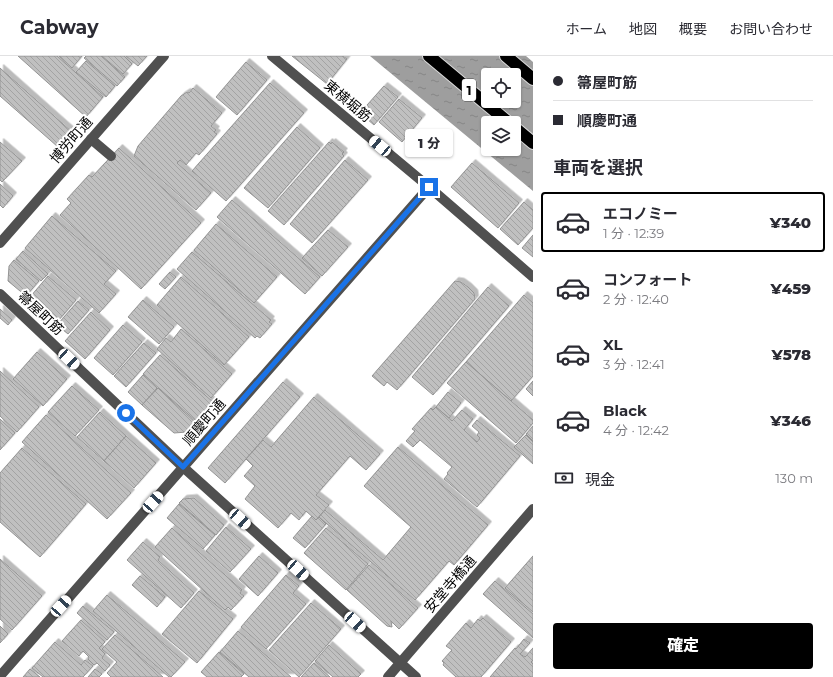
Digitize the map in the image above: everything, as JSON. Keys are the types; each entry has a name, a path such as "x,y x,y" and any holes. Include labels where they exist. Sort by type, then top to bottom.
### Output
{"highway":[{"name":"1","path":"425,56 459,81"},
{"name":"1","path":"429,56 502,116"},
{"path":"506,56 533,79"},
{"path":"521,133 533,143"}],"street":[{"name":"博労町通","path":"0,243 164,56"},
{"name":"東横堀筋","path":"272,56 533,276"},
{"path":"91,139 111,156"},
{"name":"順慶町通","path":"0,676 429,187"},
{"name":"箒屋町筋","path":"0,294 183,467 416,677"},
{"name":"安堂寺橋通","path":"388,677 533,509"}],"water":[{"path":"370,56 526,56 533,62 533,191 491,156 521,156 521,116 481,116 481,148"}],"building":[{"path":"18,56 57,56 103,97 86,117"},
{"path":"59,56 82,56 72,68"},
{"path":"86,56 101,56 125,77 117,86 84,58"},
{"path":"102,56 124,56 132,64 123,74"},
{"path":"126,56 147,56 138,66"},
{"path":"292,56 343,56 347,59 327,84"},
{"path":"86,61 115,86 106,97 76,72"},
{"path":"246,62 267,80 237,115 216,97"},
{"path":"0,68 72,132 58,147 0,96"},
{"path":"270,83 304,113 226,201 192,171"},
{"path":"384,86 398,97 374,125 360,113"},
{"path":"193,88 222,113 211,126 216,130 214,132 217,134 199,155 196,153 186,165 180,160 177,163 211,193 196,210 134,156 138,146 181,96 187,92 189,93"},
{"path":"399,99 422,118 402,142 379,122"},
{"path":"297,127 320,148 268,208 244,188"},
{"path":"0,142 22,161 2,182 0,180"},
{"path":"329,142 331,144 332,142 344,152 342,154 344,156 284,225 268,211"},
{"path":"119,148 201,223 141,289 60,215 71,203 67,199 89,175 92,177"},
{"path":"345,160 368,180 312,243 290,224"},
{"path":"472,163 519,203 498,228 451,187"},
{"path":"0,184 13,196 3,208 0,205"},
{"path":"232,200 320,277 305,294 217,217"},
{"path":"524,202 533,210 533,228 518,245 500,229"},
{"path":"52,216 116,271 104,284 116,294 99,313 25,248"},
{"path":"216,224 277,277 254,303 194,250"},
{"path":"328,230 348,247 322,276 302,258"},
{"path":"533,235 533,257 522,248"},
{"path":"23,251 48,274 41,281 16,259"},
{"path":"192,252 271,320 269,322 272,324 260,338 257,336 255,338 177,269"},
{"path":"14,260 39,281 26,296 8,281 9,266"},
{"path":"170,272 176,277 165,289 159,284"},
{"path":"48,276 76,300 58,321 30,297"},
{"path":"181,277 249,337 224,365 157,305"},
{"path":"455,281 461,282 468,287 474,293 475,299 397,390 387,382 384,386 372,376"},
{"path":"488,287 509,306 433,395 412,377"},
{"path":"524,295 533,303 533,376 511,401 466,362"},
{"path":"143,300 174,327 159,344 128,317"},
{"path":"78,301 89,310 68,334 57,325"},
{"path":"0,309 12,320 8,325 0,318"},
{"path":"91,312 110,330 85,359 65,341"},
{"path":"123,325 142,342 113,375 94,358"},
{"path":"181,329 232,374 211,398 157,349 166,338 171,342"},
{"path":"144,343 156,353 126,387 114,376"},
{"path":"37,352 67,379 43,406 13,379"},
{"path":"160,355 214,403 197,422 143,374"},
{"path":"466,362 533,420 533,423 516,443 447,383"},
{"path":"0,371 39,407 17,432 0,416"},
{"path":"143,375 157,388 142,405 128,392"},
{"path":"533,381 533,396 526,389"},
{"path":"283,382 300,397 225,483 208,468"},
{"path":"72,386 99,410 75,436 48,412"},
{"path":"158,388 196,423 187,432 174,433 142,405"},
{"path":"448,392 461,403 449,418 436,407"},
{"path":"314,397 380,454 366,470 350,456 316,495 329,505 316,520 306,511 299,520 291,513 278,528 245,499 255,486 244,476 253,466 246,459 263,440 271,447"},
{"path":"436,407 452,421 462,410 473,419 464,430 477,442 480,438 477,435 479,432 472,426 477,420 520,456 477,507 444,479 452,467 420,440 413,447 406,441 415,431 412,429 431,408 433,410"},
{"path":"100,412 126,436 104,461 77,437"},
{"path":"46,415 131,493 107,519 22,442"},
{"path":"0,419 15,433 0,450"},
{"path":"533,426 533,441 526,434"},
{"path":"526,435 533,442 533,464 514,447"},
{"path":"126,436 156,463 134,488 104,461"},
{"path":"398,447 488,525 454,565 449,561 415,600 319,517 325,510 383,560 411,527 364,486"},
{"path":"22,448 86,504 40,557 0,522 0,473"},
{"path":"194,498 224,525 216,535 179,503 183,499"},
{"path":"179,504 215,535 203,549 167,518"},
{"path":"312,516 316,520 319,517 326,524 305,548 293,538"},
{"path":"226,527 251,549 230,572 206,551"},
{"path":"172,528 242,590 240,593 244,596 231,610 228,607 225,610 155,547"},
{"path":"326,528 368,564 346,590 304,553"},
{"path":"143,542 160,557 158,560 194,593 181,608 127,560"},
{"path":"259,556 278,573 258,596 239,579"},
{"path":"533,556 533,612 505,588"},
{"path":"0,559 42,596 12,630 0,619"},
{"path":"369,565 418,608 399,629 391,621 392,627 387,626 347,590"},
{"path":"286,575 299,586 293,593 306,604 266,649 241,627"},
{"path":"140,576 165,597 157,607 132,585"},
{"path":"495,581 533,614 533,638 483,594"},
{"path":"199,591 233,619 197,663 162,634"},
{"path":"107,595 185,662 171,677 169,677 93,611"},
{"path":"311,603 341,629 299,677 269,650"},
{"path":"83,606 114,632 107,640 77,613"},
{"path":"483,618 511,642 481,677 456,677 443,665 444,663 442,661 452,650 446,646 466,623 471,628 478,619 480,621"},
{"path":"81,620 105,642 99,648 105,654 102,658 110,665 105,671 97,663 94,665 83,651 79,656 62,641"},
{"path":"0,626 8,634 0,643"},
{"path":"238,631 291,677 249,677 220,652"},
{"path":"115,635 163,677 111,677 107,673 117,662 102,649"},
{"path":"524,639 530,643 520,654 525,657 533,648 533,660 531,662 533,664 533,677 490,677 515,648 516,649"},
{"path":"55,642 81,665 85,660 93,666 83,677 43,677 32,668"},
{"path":"329,645 361,674 358,677 333,677 315,661"},
{"path":"219,652 244,674 241,677 207,677 201,672"},
{"path":"314,663 330,677 301,677"},
{"path":"30,669 40,677 23,677"},
{"path":"95,669 102,674 99,677 88,677"}],"route":[{"path":"126,413 183,467 429,187"}]}
